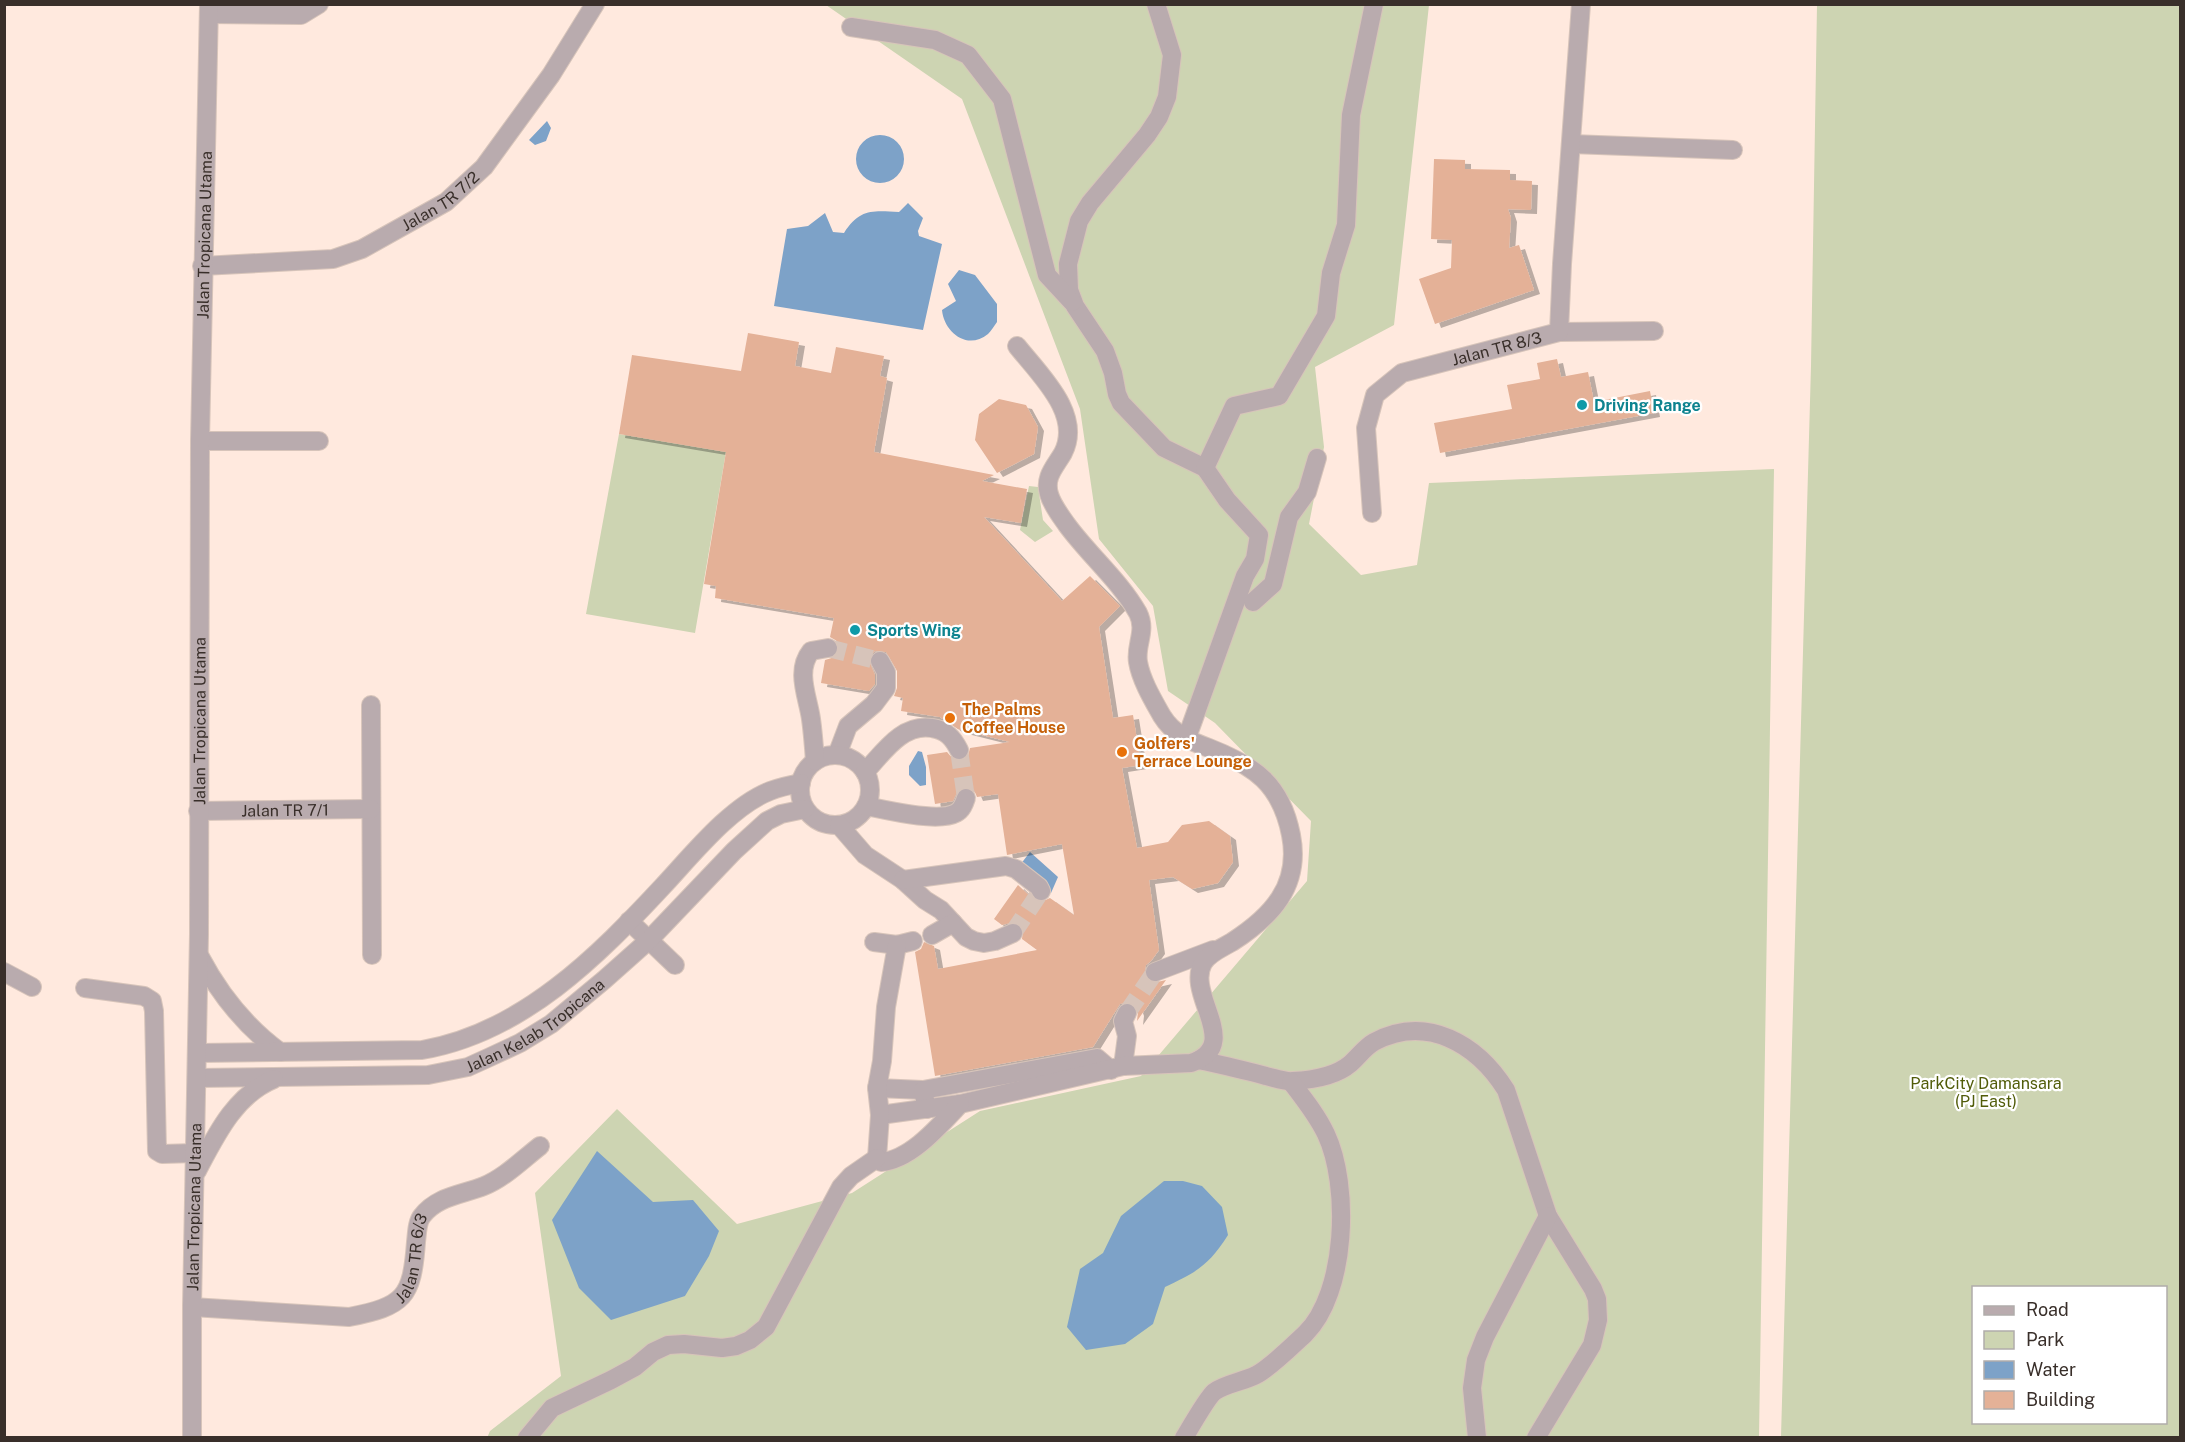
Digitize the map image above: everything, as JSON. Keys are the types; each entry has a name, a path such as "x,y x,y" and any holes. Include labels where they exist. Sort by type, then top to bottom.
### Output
{"street":[{"path":"209,9 301,15 319,4"},
{"name":"Jalan TR 7/2","path":"202,266 333,259 362,249 446,202 484,167 551,75 594,4"},
{"path":"1075,306 1069,290 1068,264 1079,221 1089,203 1147,135 1159,117 1167,97 1172,55 1156,4"},
{"path":"1205,468 1234,406 1279,396 1326,316 1331,273 1346,225 1351,115 1374,4"},
{"name":"Jalan TR 8/3","path":"1372,513 1366,428 1375,395 1402,373 1558,332 1581,4"},
{"name":"Jalan Tropicana Utama","path":"192,1437 192,1307 199,955 202,266 209,9"},
{"path":"851,27 935,40 968,55 1002,99 1047,275 1075,306 1105,351 1121,403 1164,448 1205,468 1227,500 1259,535 1255,558 1245,576 1186,740"},
{"path":"1571,144 1733,150"},
{"path":"1558,332 1654,331"},
{"path":"879,1115 960,1104 1117,1068 1191,1063 1199,1060 1210,1049 1214,1034 1212,1020 1203,1000 1199,973 1204,962 1209,956 1249,931 1276,906 1285,891 1290,875 1292,837 1281,802 1272,787 1261,775 1239,759 1186,740 1168,724 1148,689 1140,669 1138,652 1143,630 1137,611 1072,532 1051,500 1048,492 1048,476 1066,445 1067,424 1054,392 1017,346"},
{"path":"200,441 319,441"},
{"path":"1216,656 1253,602 1273,584 1289,517 1307,492 1317,458"},
{"path":"1245,576 1253,602"},
{"path":"815,761 811,719 804,687 804,663 811,651 828,648"},
{"path":"837,755 848,726 883,695 886,678 883,664 880,661"},
{"path":"370,705 372,956"},
{"path":"865,772 894,740 916,728 937,728 947,733 959,750"},
{"path":"837,755 858,764 865,772 869,783 866,806 850,822 839,825 820,822 805,809 800,797 801,783 803,774 815,761 825,756 837,755"},
{"name":"Jalan Kelab Tropicana","path":"197,1053 422,1050 439,1047 479,1032 518,1013 584,966 700,846 736,813 768,792 801,783"},
{"path":"866,806 941,816 956,813 963,807 966,798"},
{"name":"Jalan TR 7/1","path":"198,811 370,809"},
{"name":"Jalan Kelab Tropicana","path":"197,1077 428,1075 468,1067 520,1043 551,1024 649,940 755,831 774,817 805,809"},
{"path":"839,825 865,855 903,880 925,900 941,910 966,937 974,941 995,941 1013,933"},
{"path":"903,880 1006,866 1016,869 1041,891"},
{"path":"629,921 675,965"},
{"path":"932,935 953,923"},
{"path":"874,942 905,943 886,1007 878,1088 877,1158 880,1162 890,1160 923,1142 960,1104"},
{"path":"1155,972 1226,946"},
{"path":"199,955 211,977 235,1008 263,1039 280,1052"},
{"path":"4,972 32,987"},
{"path":"85,988 144,996 152,1001 156,1151 162,1154 195,1153"},
{"path":"1117,1068 1127,1036 1123,1021 1127,1013"},
{"path":"1199,1060 1291,1082 1338,1071 1348,1066 1371,1044 1387,1036 1417,1031 1435,1033 1466,1047 1496,1074 1506,1090 1548,1216 1593,1289 1599,1309 1592,1345 1536,1437"},
{"path":"878,1088 923,1090 1096,1058 1117,1068"},
{"path":"196,1173 230,1114 247,1095 261,1084 278,1077"},
{"path":"1184,1437 1214,1392 1258,1375 1307,1332 1321,1311 1332,1285 1339,1260 1341,1229 1339,1190 1334,1160 1323,1128 1291,1082"},
{"path":"923,1090 927,1109"},
{"name":"Jalan TR 6/3","path":"192,1307 349,1317 374,1312 395,1304 408,1290 414,1272 420,1218 430,1207 444,1199 484,1186 500,1177 540,1146"},
{"path":"526,1437 552,1408 619,1376 635,1367 653,1352 668,1345 684,1344 723,1348 750,1340 766,1327 841,1187 851,1176 877,1158"},
{"path":"1477,1437 1472,1388 1476,1360 1485,1337 1548,1216"}],"green space":[{"path":"826,5 1429,5 1394,325 1315,367 1324,447 1309,524 1361,575 1417,565 1429,483 1774,469 1759,1437 487,1438 490,1431 561,1376 535,1193 617,1109 737,1224 852,1193 980,1111 1141,1076 1307,881 1311,821 1215,723 1168,691 1153,606 1099,539 1080,409 962,99"},
{"name":"ParkCity Damansara (PJ East)","path":"1817,5 2180,5 2180,1437 1781,1437 1811,366"},
{"path":"619,434 726,452 695,633 586,614"},
{"path":"1029,486 1038,487 1043,520 1053,531 1035,542 1020,530"}],"water":[{"path":"547,121 551,128 546,141 535,145 529,140"},
{"path":"875,135 885,135 900,145 904,159 903,168 894,179 885,183 875,183 860,173 856,164 856,154 866,139"},
{"path":"908,203 923,218 918,231 919,236 942,244 923,330 774,306 787,229 808,226 825,213 833,232 844,233 862,215 874,212 899,212"},
{"path":"959,270 975,275 997,304 997,322 988,334 972,341 958,337 952,332 942,310 956,301 948,284"},
{"path":"918,751 922,752 926,767 926,785 920,786 909,775 909,766"},
{"path":"1030,852 1058,877 1051,893 1017,869"},
{"path":"597,1151 653,1202 693,1200 719,1231 709,1256 685,1296 611,1320 579,1288 552,1220"},
{"path":"1164,1181 1183,1181 1202,1186 1222,1207 1228,1235 1215,1254 1201,1267 1165,1287 1153,1324 1125,1344 1086,1350 1067,1327 1080,1269 1103,1253 1121,1216"}],"building":[{"path":"1434,159 1465,160 1465,169 1510,170 1510,180 1532,181 1531,210 1508,209 1511,218 1509,248 1519,245 1534,290 1435,324 1419,279 1451,268 1452,240 1431,239"},
{"path":"748,333 799,342 795,366 831,373 836,347 884,356 880,376 887,378 874,452 994,475 982,481 1027,489 1021,523 984,517 1062,601 1090,576 1120,606 1099,627 1113,718 1133,715 1141,765 1122,768 1137,848 1168,842 1182,825 1209,821 1230,836 1233,862 1218,883 1192,889 1173,877 1149,880 1159,950 1146,965 1144,975 1153,983 1166,980 1137,1021 1136,1006 1127,1002 1120,1004 1093,1047 935,1076 915,952 921,949 924,942 934,946 938,969 1037,950 1022,939 1023,929 1019,924 1014,922 1002,925 994,919 1018,885 1035,901 1041,902 1050,898 1074,915 1062,844 1007,855 998,794 977,797 974,790 964,787 958,790 953,801 935,804 927,755 947,752 953,759 959,761 968,756 970,748 1010,742 958,729 940,717 901,711 903,698 894,696 897,688 897,671 886,652 875,651 870,656 869,661 875,675 875,684 869,691 821,683 825,660 835,657 839,651 837,641 830,637 834,618 715,598 716,586 704,584 726,452 619,434 632,355 741,371"},
{"name":"Driving Range","path":"1557,359 1561,377 1588,372 1594,402 1650,391 1654,413 1440,453 1434,423 1512,409 1507,385 1540,379 1537,363"},
{"path":"999,399 1026,405 1038,427 1034,454 997,473 975,440 979,414"}],"tunnel":[{"path":"828,648 880,661"},
{"path":"959,750 966,798"},
{"path":"1013,933 1041,891"},
{"path":"1127,1013 1155,972"}],"place":[{"name":"Driving Range","path":"1582,405"},
{"name":"Sports Wing","path":"855,630"},
{"name":"The Palms Coffee House","path":"950,718"},
{"name":"Golfers' Terrace Lounge","path":"1122,752"}]}
